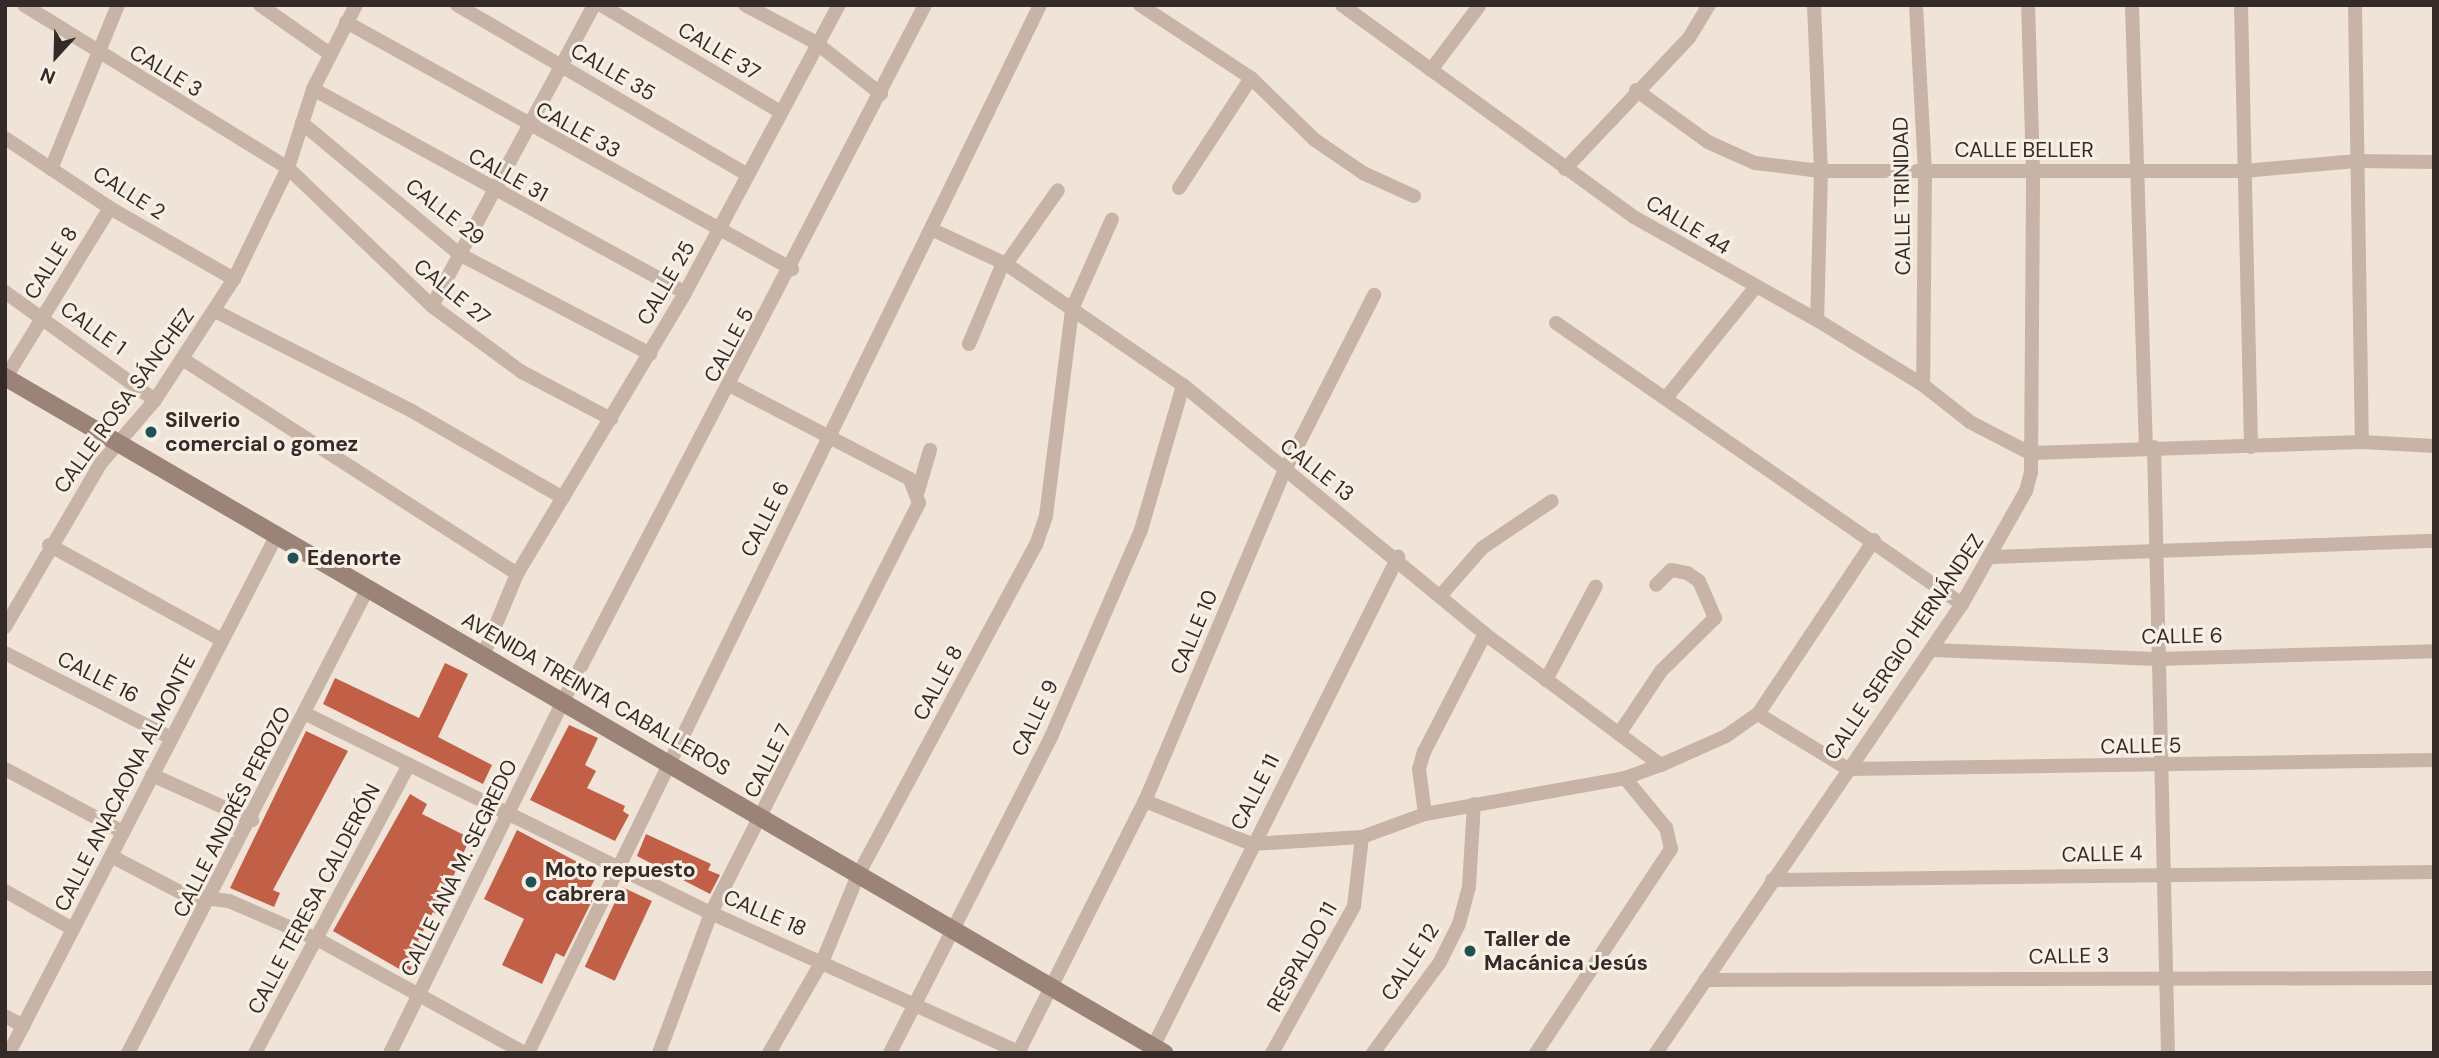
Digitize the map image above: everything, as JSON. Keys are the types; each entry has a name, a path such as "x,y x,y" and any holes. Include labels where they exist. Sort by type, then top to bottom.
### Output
{"street":[{"name":"CALLE 3","path":"24,5 98,54 289,168"},
{"path":"51,169 118,5"},
{"path":"260,5 330,54"},
{"name":"CALLE ROSA SÁNCHEZ","path":"5,627 49,545 116,443 155,400 184,360 234,279 289,168 313,89 356,5"},
{"name":"CALLE 35","path":"457,5 748,175"},
{"path":"432,306 594,5"},
{"name":"CALLE 37","path":"601,5 779,111"},
{"path":"745,5 815,42 881,94"},
{"name":"CALLE 25","path":"483,656 517,574 685,293 720,230 815,42 839,5"},
{"name":"CALLE 5","path":"564,701 792,269 925,5"},
{"name":"CALLE 6","path":"526,1053 619,868 668,760 933,230 1040,5"},
{"path":"1140,5 1251,78 1315,140 1363,173 1414,195"},
{"name":"CALLE 44","path":"1342,5 1359,11 1430,71 1565,169 1754,289 1817,320 1923,385 1970,422 2030,453"},
{"path":"1565,169 1636,90 1689,38 1709,5"},
{"path":"1814,5 1821,171 1817,320"},
{"name":"CALLE TRINIDAD","path":"1916,5 1925,171 1923,385"},
{"name":"CALLE SERGIO HERNÁNDEZ","path":"1656,1053 1932,650 1992,557 2026,491 2030,453 2032,171 2028,5"},
{"path":"2132,5 2156,659 2168,874 2168,1053"},
{"path":"2241,5 2251,447"},
{"path":"2355,5 2362,442"},
{"path":"1430,71 1479,6"},
{"name":"CALLE 33","path":"346,22 528,127 792,269"},
{"path":"1179,188 1251,78"},
{"name":"CALLE 31","path":"313,89 494,192 685,293"},
{"name":"CALLE BELLER","path":"1636,90 1707,142 1743,158 1821,171 2244,171 2357,161 2434,162"},
{"name":"CALLE 29","path":"302,123 459,254 650,354"},
{"name":"CALLE 2","path":"5,138 110,208 234,279"},
{"name":"CALLE 27","path":"289,168 432,306 522,372 611,419"},
{"path":"969,344 1005,264 1058,190"},
{"name":"CALLE 8","path":"6,377 110,208"},
{"name":"CALLE 8","path":"769,1053 823,960 858,875 1042,531 1072,309 1112,219"},
{"name":"CALLE 13","path":"933,230 1005,264 1183,385 1284,472 1398,557 1485,634 1661,765"},
{"path":"1666,398 1754,289"},
{"name":"CALLE 1","path":"5,292 155,400"},
{"name":"CALLE 10","path":"1020,1052 1051,984 1145,801 1284,472 1374,295"},
{"path":"215,311 412,411 563,498"},
{"path":"1556,323 1666,398 1772,476 1874,540 1962,604"},
{"path":"184,360 517,574"},
{"name":"AVENIDA TREINTA CABALLEROS","path":"6,377 116,443 278,533 483,656 668,760 956,932 1051,984 1156,1051"},
{"name":"CALLE 9","path":"890,1053 956,932 1051,737 1142,530 1183,385"},
{"path":"731,386 831,435 910,480 918,491"},
{"path":"2030,453 2362,442 2434,446"},
{"name":"CALLE 7","path":"659,1053 710,912 764,818 918,508 918,491 930,450"},
{"path":"1441,595 1482,548 1552,501"},
{"name":"CALLE ANACAONA ALMONTE","path":"9,1053 278,533"},
{"path":"1145,801 1252,844 1362,837 1425,814 1625,778 1726,736 1758,714 1874,540"},
{"path":"1992,557 2434,541"},
{"path":"49,545 222,640"},
{"name":"CALLE 11","path":"1156,1051 1252,844 1398,557"},
{"path":"1619,734 1661,671 1715,618 1699,582 1687,573 1671,570 1656,585"},
{"path":"1546,680 1596,586"},
{"name":"CALLE ANDRÉS PEROZO","path":"128,1053 211,899 368,588"},
{"path":"1425,814 1419,769 1424,752 1485,634"},
{"name":"CALLE 6","path":"1932,650 2156,659 2434,651"},
{"name":"CALLE 16","path":"5,653 172,738"},
{"name":"CALLE ANA M. SEGREDO","path":"390,1053 564,701"},
{"name":"CALLE 18","path":"306,714 710,912 823,960 917,1007 1020,1052"},
{"path":"1758,714 1849,769"},
{"name":"CALLE 5","path":"1849,769 2161,767 2434,760"},
{"name":"CALLE TERESA CALDERÓN","path":"255,1053 409,765"},
{"path":"5,769 123,832"},
{"path":"152,775 251,820"},
{"path":"1536,1053 1671,849 1666,828 1625,778"},
{"name":"CALLE 12","path":"1373,1053 1440,962 1459,925 1469,887 1474,804"},
{"name":"RESPALDO 11","path":"1272,1053 1354,906 1362,837"},
{"path":"111,856 188,896 229,901 317,939 526,1053"},
{"name":"CALLE 4","path":"1772,880 2434,872"},
{"path":"5,891 73,929"},
{"name":"CALLE 3","path":"1705,980 2170,976 2434,978"},
{"path":"5,1016 23,1026"}],"building":[{"path":"445,663 468,674 438,737 492,765 483,784 323,704 335,678 419,718"},
{"path":"569,725 598,738 585,765 596,771 587,788 625,806 623,811 629,815 615,841 530,800"},
{"path":"306,731 348,751 273,890 280,893 274,907 230,888"},
{"path":"410,794 427,804 422,814 470,838 437,914 433,912 418,941 424,945 408,974 333,931"},
{"path":"517,830 598,873 586,896 593,899 564,957 556,953 542,984 502,965 524,919 484,899"},
{"path":"646,834 711,864 708,870 720,875 710,894 637,856"},
{"path":"622,887 652,901 615,981 585,967"}],"place":[{"name":"Silverio comercial o gomez","path":"151,432"},
{"name":"Edenorte","path":"293,558"},
{"name":"Moto repuesto cabrera","path":"531,882"},
{"name":"Taller de Macánica Jesús","path":"1470,951"}]}
